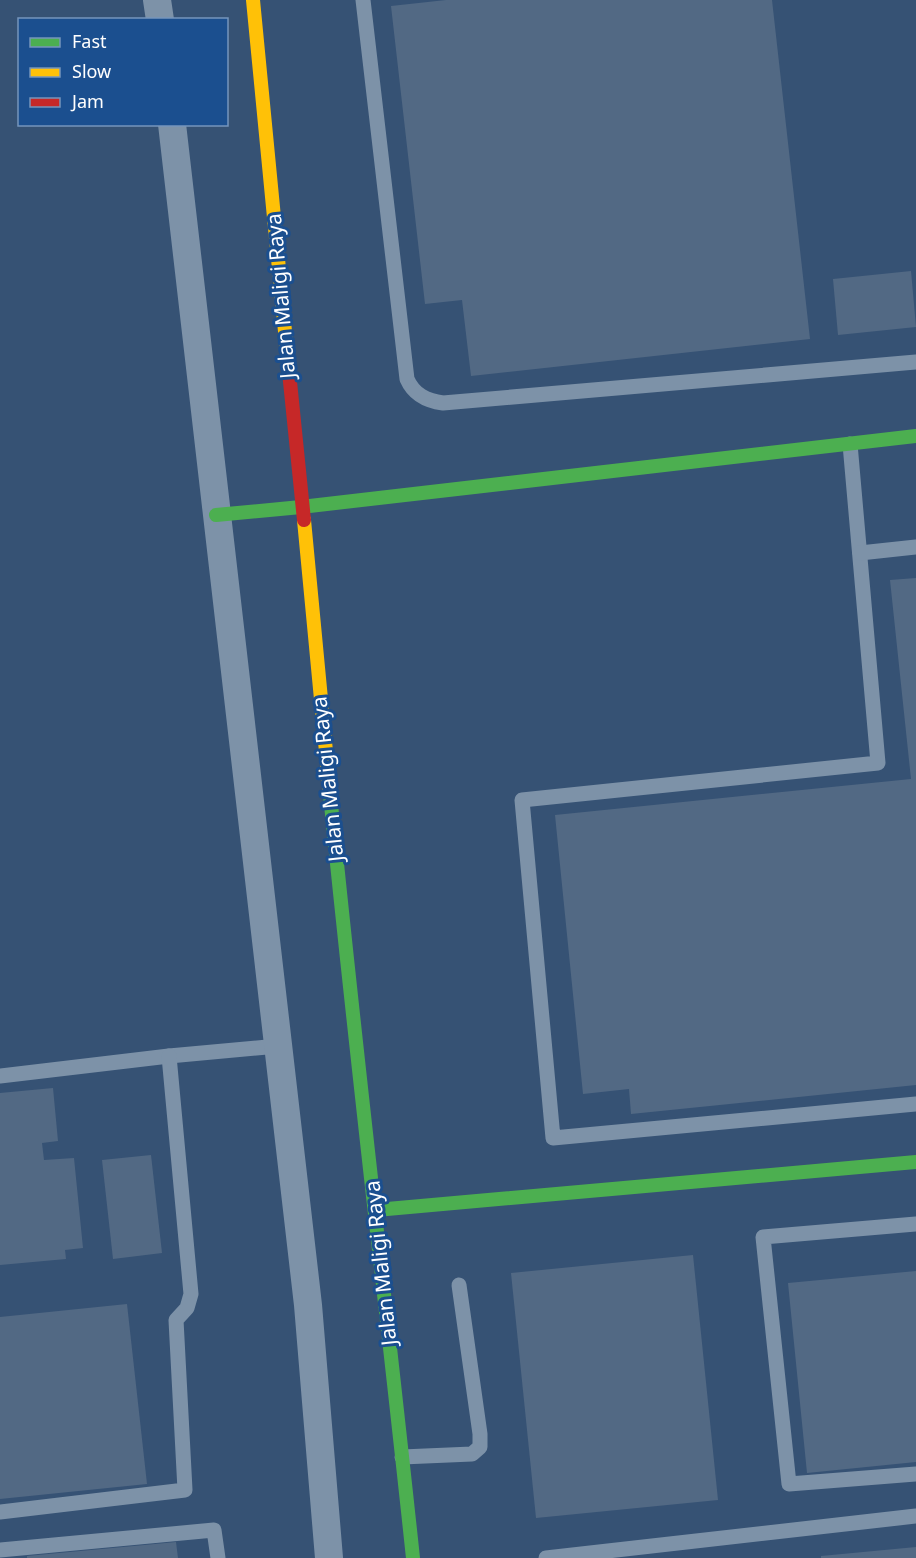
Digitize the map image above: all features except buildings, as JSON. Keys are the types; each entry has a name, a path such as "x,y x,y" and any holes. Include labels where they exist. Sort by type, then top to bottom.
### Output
{"street":[{"path":"157,0 160,18"},
{"name":"Jalan Maligi Raya","path":"253,0 351,1005 376,1210 413,1558"},
{"path":"172,126 308,1305 329,1558"},
{"path":"216,515 916,436"},
{"path":"376,1210 916,1162"}],"lane":[{"path":"363,0 407,380 411,388 420,396 432,402 443,403 916,362"},
{"path":"850,444 878,763 522,800 553,1138 916,1104"},
{"path":"860,553 916,547"},
{"path":"0,1076 278,1046"},
{"path":"0,1512 185,1490 176,1320 187,1308 191,1294 170,1056"},
{"path":"916,1224 764,1237 789,1484 916,1474"},
{"path":"402,1457 472,1454 480,1447 459,1285"},
{"path":"546,1558 916,1516"},
{"path":"0,1550 214,1530 218,1558"}],"traffic: fast":[{"path":"216,515 916,436"},
{"path":"330,794 413,1558"},
{"path":"376,1210 916,1162"}],"traffic: slow":[{"path":"253,0 287,352"},
{"path":"304,520 330,794"}],"traffic: jam":[{"path":"287,352 304,520"}]}
